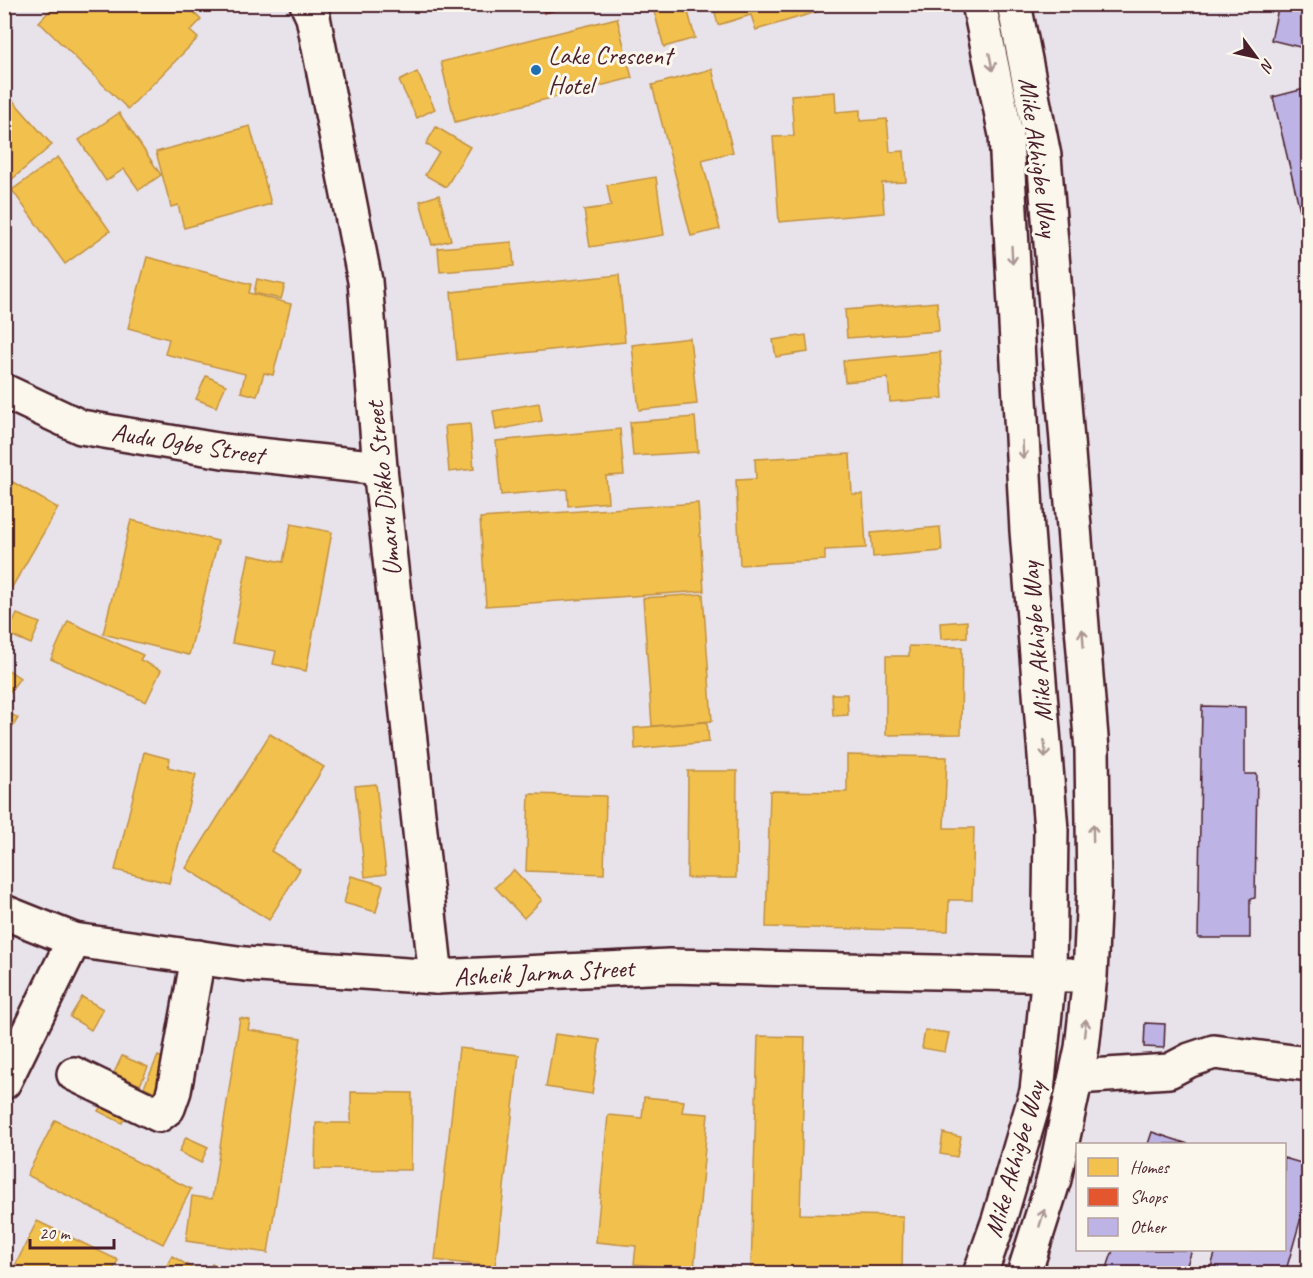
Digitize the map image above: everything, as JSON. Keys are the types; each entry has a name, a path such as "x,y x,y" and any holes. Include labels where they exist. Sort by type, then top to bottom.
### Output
{"street":[{"name":"Umaru Dikko Street","path":"307,4 313,16 365,281 380,468 436,977"},
{"name":"Mike Akhigbe Way","path":"979,4 1006,135 1027,531 1051,830 1049,973 1037,1091 999,1220 980,1274"},
{"name":"Mike Akhigbe Way","path":"1014,4 1044,156 1092,750 1095,891 1090,976 1082,1048 1054,1179 1024,1274"},
{"name":"Audu Ogbe Street","path":"4,391 81,427 223,451 380,468"},
{"name":"Asheik Jarma Street","path":"4,912 74,940 245,964 436,977 669,966 1049,973 1090,976"},
{"path":"4,1082 74,940"},
{"path":"74,1074 159,1115 168,1108 174,1091 198,957"},
{"path":"1076,1077 1169,1071 1190,1060 1214,1052 1308,1064"}],"building: Homes":[{"path":"56,4 186,4 201,20 190,31 198,38 128,109 39,22"},
{"path":"652,4 686,4 695,38 664,47"},
{"path":"713,4 843,4 756,30 751,15 718,25"},
{"name":"Lake Crescent Hotel","path":"617,18 632,78 455,122 441,62"},
{"path":"712,69 733,152 702,160 720,229 691,236 652,85"},
{"path":"417,72 435,109 417,118 399,81"},
{"path":"835,92 836,112 860,110 860,121 887,119 890,152 904,151 906,182 882,183 884,213 779,222 773,137 794,136 791,95"},
{"path":"9,96 52,145 4,186 4,100"},
{"path":"119,113 161,175 139,190 124,169 106,181 79,140"},
{"path":"250,126 271,204 184,228 178,205 171,207 156,152"},
{"path":"436,127 470,147 446,187 425,175 439,152 426,144"},
{"path":"58,157 110,231 65,264 12,190"},
{"path":"656,177 664,235 590,247 584,210 611,206 607,185"},
{"path":"439,195 451,240 432,245 420,201"},
{"path":"512,242 514,266 440,272 438,248"},
{"path":"147,257 251,284 249,293 291,304 273,375 264,373 257,396 241,392 245,374 165,354 169,339 128,328"},
{"path":"619,275 625,342 457,360 451,292"},
{"path":"257,279 285,285 281,299 254,293"},
{"path":"937,302 939,331 847,338 845,310"},
{"path":"806,335 808,352 776,357 773,340"},
{"path":"690,338 697,404 639,410 632,345"},
{"path":"940,352 943,398 890,402 888,378 845,382 843,361"},
{"path":"206,376 226,385 216,407 196,399"},
{"path":"539,403 542,421 496,430 493,411"},
{"path":"695,417 698,452 633,456 630,422"},
{"path":"470,424 474,469 449,472 445,426"},
{"path":"620,429 624,475 606,476 608,502 568,506 567,489 501,495 496,441"},
{"path":"850,454 852,494 863,494 866,548 825,550 825,560 740,565 736,480 756,479 755,459"},
{"path":"4,477 58,508 4,601"},
{"path":"698,503 704,591 486,606 480,518"},
{"path":"131,520 218,541 189,655 103,634"},
{"path":"291,524 332,532 306,671 273,664 276,651 232,643 249,555 283,562"},
{"path":"940,527 942,551 873,557 871,533"},
{"path":"703,594 712,721 652,726 643,598"},
{"path":"17,614 40,623 31,644 8,634"},
{"path":"68,621 143,655 140,660 161,670 146,702 51,659"},
{"path":"967,621 967,637 941,639 940,623"},
{"path":"909,646 962,647 961,734 886,735 886,656 909,656"},
{"path":"4,667 20,678 5,698 4,698"},
{"path":"832,694 847,694 848,715 833,716"},
{"path":"4,710 18,718 4,741"},
{"path":"707,722 709,742 635,749 634,728"},
{"path":"270,734 324,767 271,851 300,869 269,920 186,868"},
{"path":"144,752 170,759 168,767 196,774 169,883 115,870"},
{"path":"847,755 947,757 944,828 974,828 972,900 949,900 948,931 766,927 770,791 847,792"},
{"path":"688,771 737,771 736,878 687,878"},
{"path":"376,784 386,874 365,877 355,786"},
{"path":"529,794 606,796 604,874 526,871"},
{"path":"514,870 542,900 524,918 495,887"},
{"path":"351,876 383,885 376,912 344,903"},
{"path":"82,997 103,1009 91,1030 70,1017"},
{"path":"240,1018 250,1020 248,1030 301,1038 268,1253 186,1241 192,1196 212,1199"},
{"path":"925,1030 949,1033 945,1052 922,1048"},
{"path":"555,1034 600,1040 592,1094 546,1087"},
{"path":"758,1036 805,1037 800,1214 903,1216 902,1274 751,1271"},
{"path":"459,1048 519,1055 495,1267 435,1260"},
{"path":"122,1056 148,1067 140,1085 114,1073"},
{"path":"158,1056 177,1064 162,1095 144,1087"},
{"path":"351,1092 412,1093 411,1170 315,1169 316,1123 351,1123"},
{"path":"106,1097 129,1109 122,1123 98,1111"},
{"path":"644,1097 684,1101 682,1112 708,1114 694,1270 634,1264 636,1246 596,1242 608,1115 642,1118"},
{"path":"55,1120 191,1189 163,1244 27,1175"},
{"path":"943,1133 961,1137 957,1157 940,1154"},
{"path":"186,1137 208,1147 201,1163 179,1152"},
{"path":"37,1221 118,1260 111,1274 11,1274"},
{"path":"172,1256 202,1274 162,1274"},
{"path":"212,1264 229,1274 206,1274"}],"building: Shops":[{"path":"542,4 580,4 544,13"}],"building: Other":[{"path":"1279,4 1308,4 1308,49 1271,40"},
{"path":"1308,88 1308,244 1273,97"},
{"path":"1202,706 1245,707 1245,774 1257,774 1255,898 1250,899 1250,938 1198,938"},
{"path":"1145,1023 1165,1024 1164,1048 1144,1047"},
{"path":"1152,1132 1185,1143 1148,1143"},
{"path":"1286,1159 1308,1165 1308,1193 1285,1274 1209,1274 1216,1251 1286,1251"},
{"path":"1113,1251 1192,1251 1184,1274 1105,1274"}],"place":[{"name":"Lake Crescent Hotel","path":"536,70"}]}
